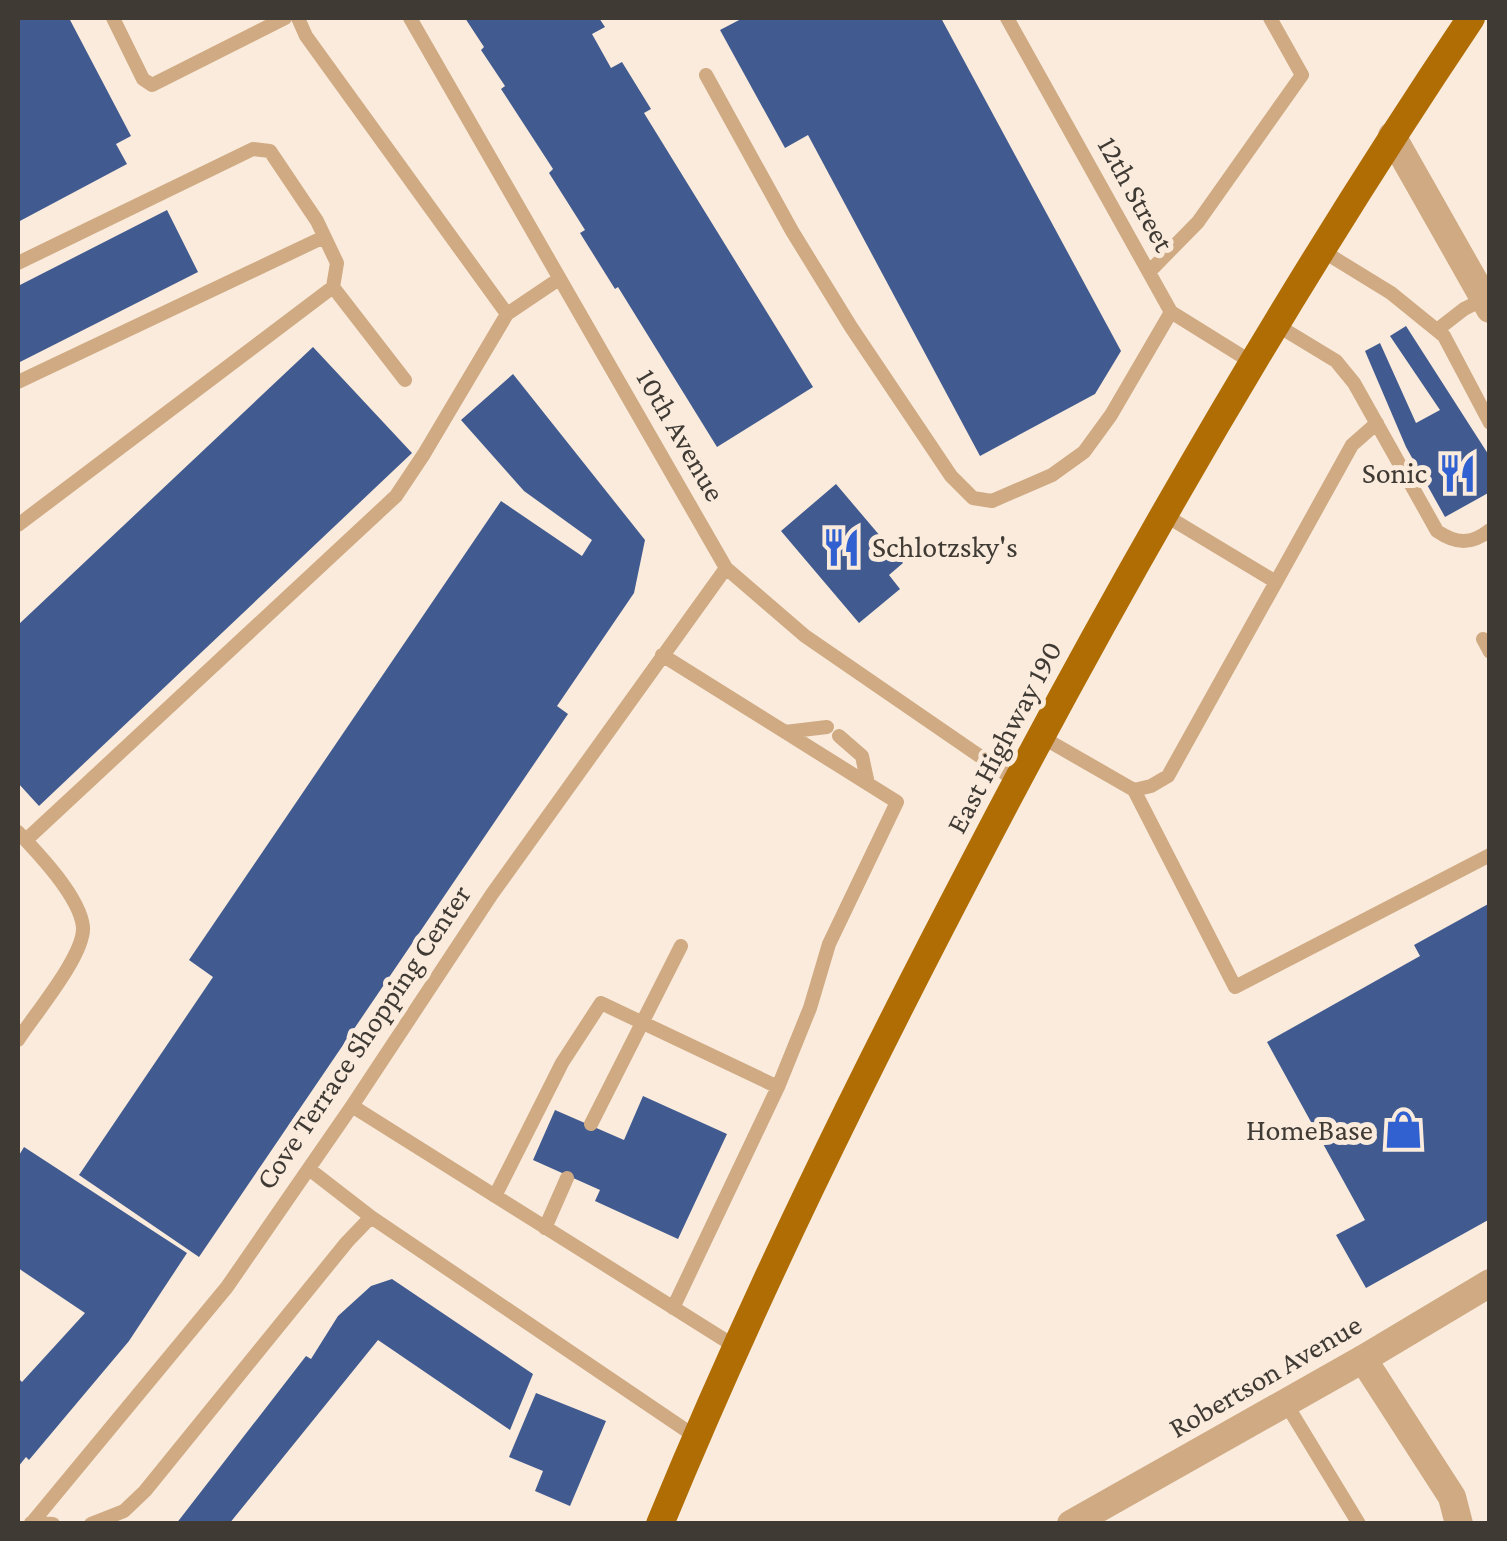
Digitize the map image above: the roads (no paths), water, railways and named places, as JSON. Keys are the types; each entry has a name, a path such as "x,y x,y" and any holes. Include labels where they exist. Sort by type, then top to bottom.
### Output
{"main road":[{"name":"East Highway 190","path":"668,1518 696,1437 736,1347 887,1028 1016,780 1163,514 1275,324 1392,136 1472,18"}],"street":[{"path":"1392,136 1487,304"},
{"name":"Robertson Avenue","path":"1072,1524 1490,1284"},
{"path":"1363,1359 1452,1497 1460,1524"}],"lane":[{"path":"113,18 143,79 152,85 285,18"},
{"path":"298,18 306,36 507,314"},
{"name":"10th Avenue","path":"410,18 726,568 806,636 1016,780"},
{"name":"12th Street","path":"1007,18 1171,312 1253,363"},
{"path":"1149,272 1198,222 1302,76 1270,18"},
{"path":"706,75 792,232 851,327 952,476 973,498 992,501 1052,475 1084,452 1111,415 1171,312"},
{"path":"18,263 254,149 270,152 338,262 333,287 18,525"},
{"path":"18,382 324,236"},
{"path":"1322,250 1391,294 1444,336 1490,424"},
{"path":"18,1040 75,954 83,928 75,902 22,836 396,496 507,314 559,279"},
{"path":"333,287 405,380"},
{"path":"1437,330 1464,309 1487,304"},
{"path":"1275,324 1336,360 1354,383 1437,531 1462,543 1478,539 1490,530"},
{"path":"1134,790 1168,776 1352,446 1377,424"},
{"path":"1163,514 1276,582"},
{"name":"Cove Terrace Shopping Center","path":"31,1523 227,1287 492,894 726,568"},
{"path":"662,655 897,802 829,944 810,1008 778,1086 673,1308"},
{"path":"784,732 833,731 862,756 868,784"},
{"path":"1040,736 1134,790 1235,987 1490,854"},
{"path":"590,1124 681,946"},
{"path":"494,1196 562,1063 602,1003 778,1086"},
{"path":"352,1106 736,1347"},
{"path":"309,1169 371,1217 696,1437"},
{"path":"544,1228 567,1178"},
{"path":"91,1524 124,1511 144,1491 371,1217"},
{"path":"1286,1402 1359,1524"},
{"path":"31,1523 53,1524"}],"place":[{"name":"Sonic","path":"1457,473"},
{"name":"Schlotzsky's","path":"842,547"},
{"name":"HomeBase","path":"1403,1130"}]}
